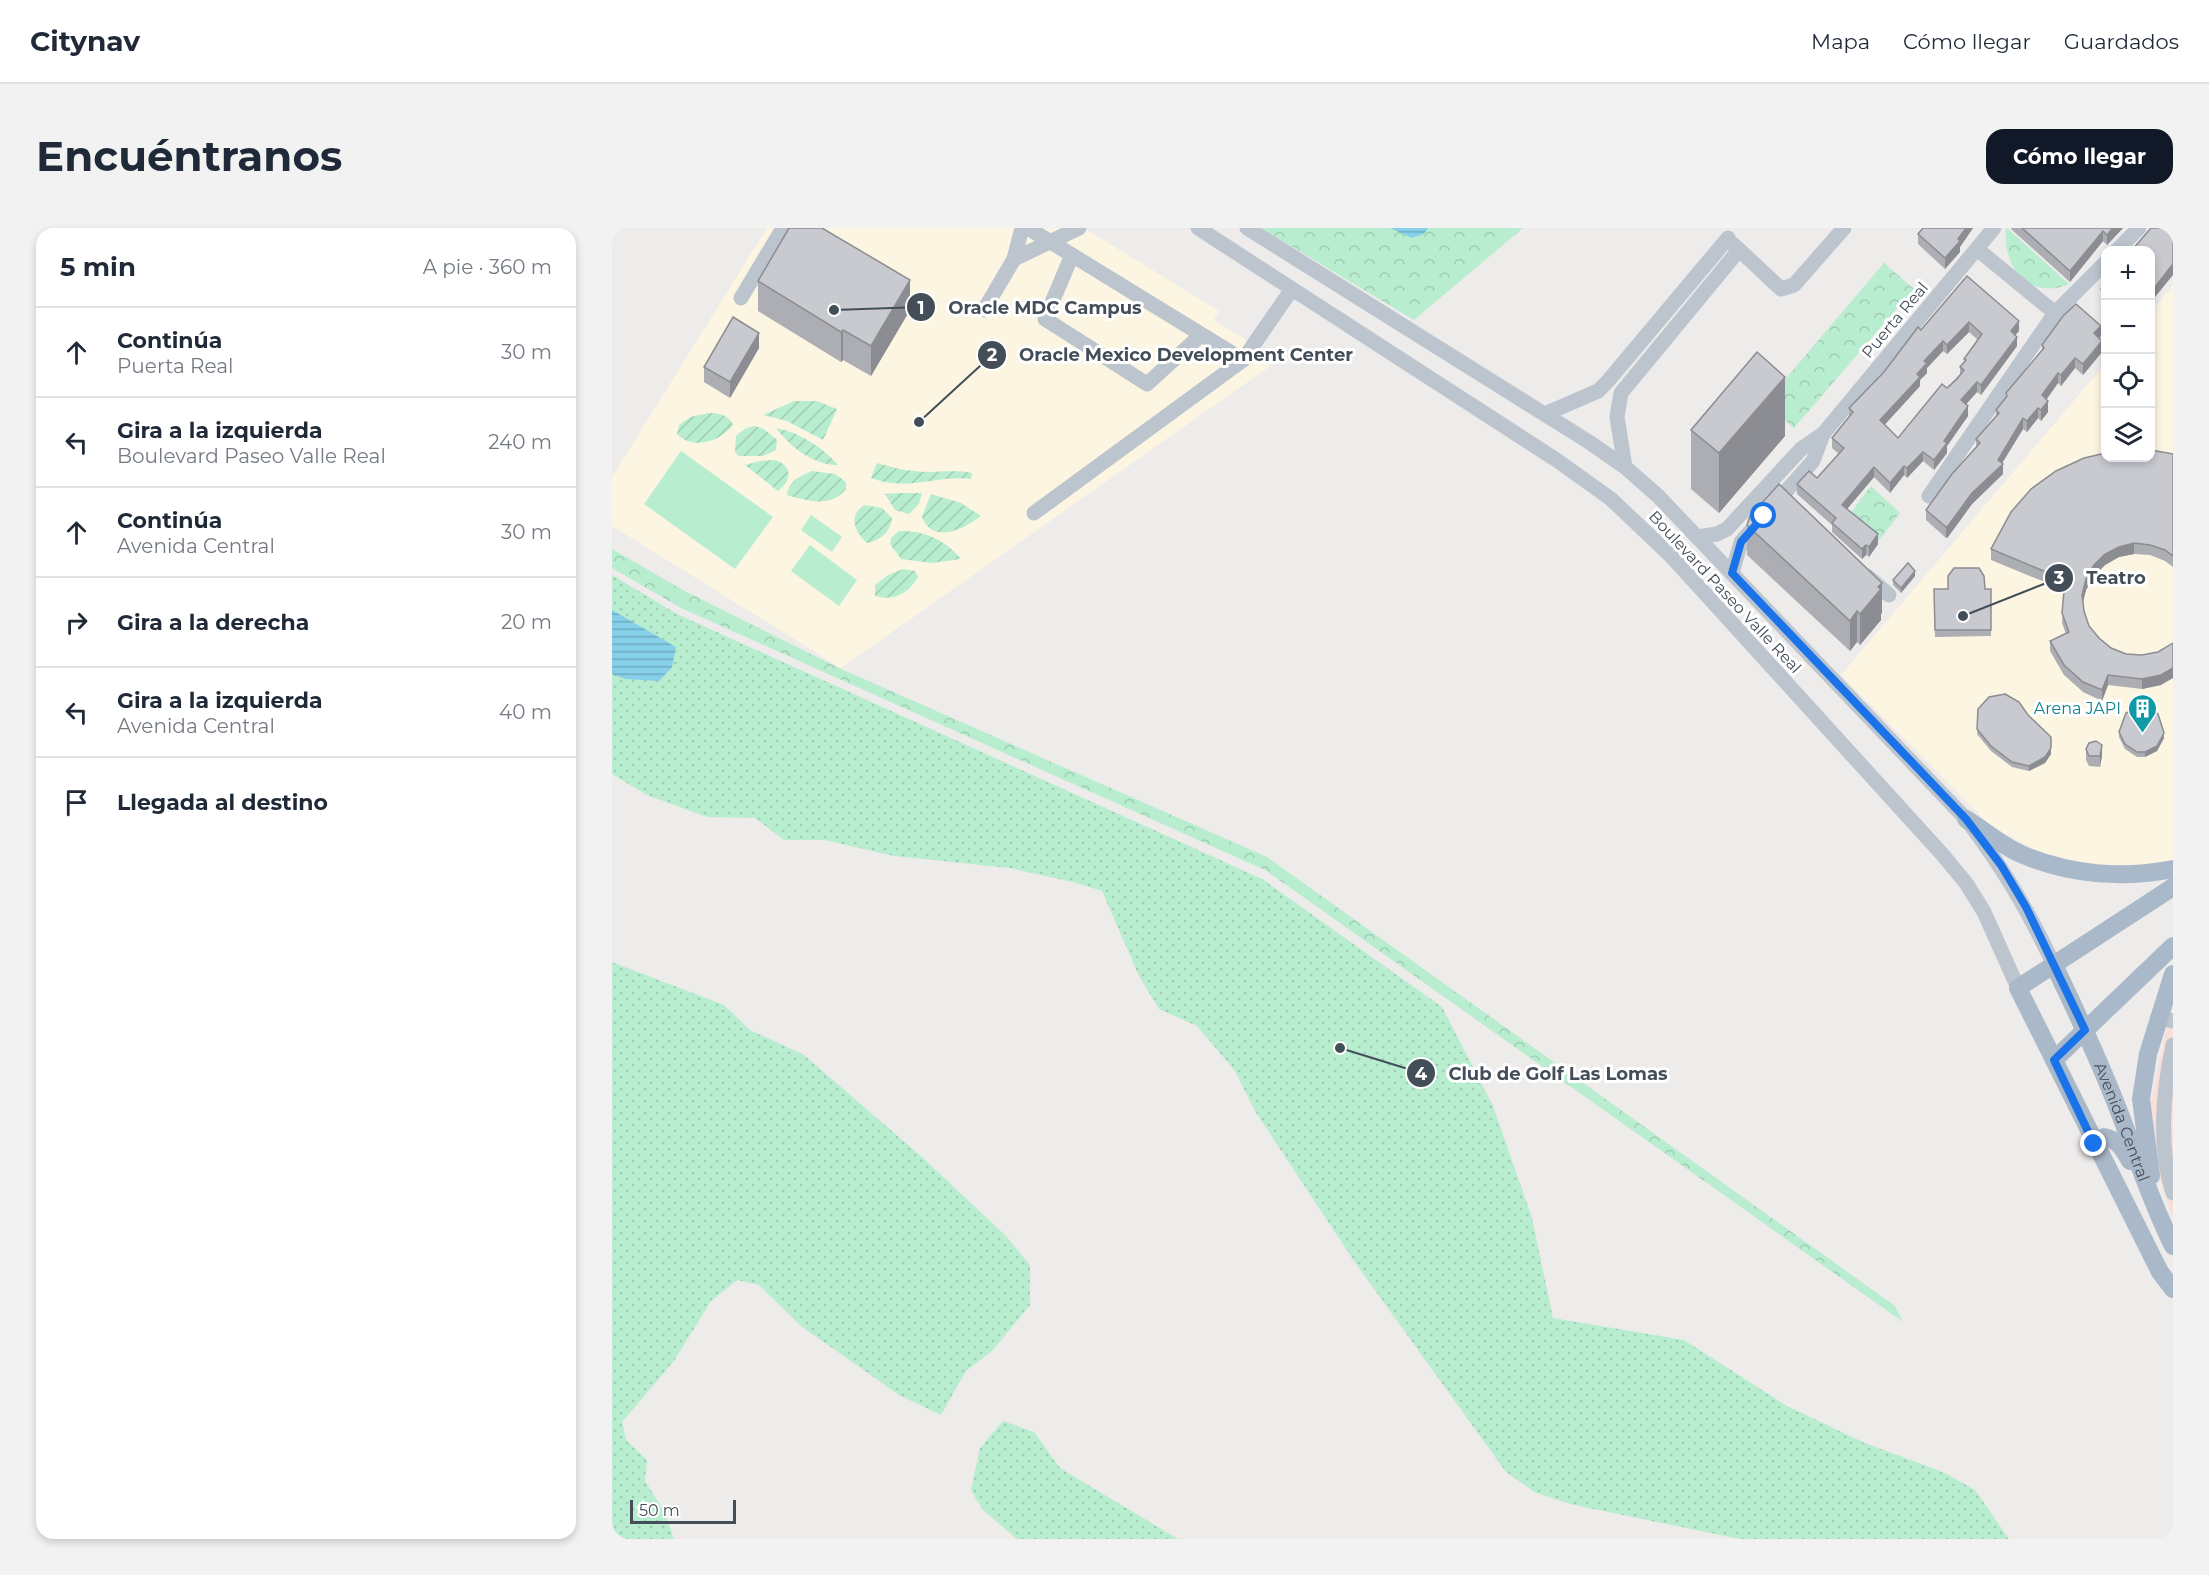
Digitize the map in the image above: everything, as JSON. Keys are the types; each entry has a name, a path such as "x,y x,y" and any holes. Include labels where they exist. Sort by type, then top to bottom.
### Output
{"main road":[{"path":"1966,819 2020,854 2068,869 2116,875 2173,869"},
{"path":"2018,988 2173,887"},
{"path":"2054,1060 2173,946"},
{"name":"Avenida Central","path":"2054,965 2085,1030 2122,1120 2155,1211 2173,1246"},
{"path":"2155,1211 2141,1099 2148,1054 2166,1019 2173,974"},
{"name":"Avenida Central","path":"2018,988 2094,1144 2160,1272 2173,1289"},
{"path":"2094,1144 2104,1137 2122,1146 2155,1211"}],"street":[{"path":"741,298 783,228"},
{"path":"984,310 1014,259 1022,228"},
{"path":"1028,228 1243,360"},
{"path":"1014,259 1053,243 1079,228"},
{"name":"Boulevard Paseo Valle Real","path":"1198,228 1558,461 1611,499 1671,556 1966,883 1984,912 2018,988"},
{"name":"Boulevard Paseo Valle Real","path":"1247,228 1625,466 1732,573 1966,819 2001,865 2026,907 2054,965"},
{"path":"1545,414 1598,391 1728,233 1739,250 1781,288 1788,288 1794,285 1844,228"},
{"name":"Puerta Real","path":"1697,537 1717,534 1727,529 1800,449 1823,434 1994,228"},
{"path":"2121,246 2139,228"},
{"path":"1977,249 2055,313"},
{"path":"1625,466 1617,417 1621,393 1739,250"},
{"path":"1072,255 1046,319 1147,384 1202,334"},
{"path":"1929,496 2055,313 2101,267"},
{"path":"1034,513 1243,360 1292,289"},
{"name":"Puerta Real","path":"1732,573 1741,542 1783,503 1813,460 1823,434"},
{"path":"1765,487 1783,503"},
{"path":"1855,565 1888,594"},
{"path":"2173,1045 2169,1078 2166,1173 2173,1193"}],"shaded area":[{"path":"767,228 1084,228 1219,311 1214,320 1254,345 1269,367 841,668 612,526 612,477"},
{"path":"2173,285 2173,862 2144,869 2099,867 2037,851 1991,826 1841,675 2101,369 2101,462 2155,462 2155,307"},
{"path":"2173,1014 2173,1218 2160,1180 2151,1102 2167,1027"}],"green space":[{"path":"1261,228 1523,228 1414,320"},
{"path":"2006,228 2069,284 2055,288 2042,288 2030,284 2021,277 2009,256"},
{"path":"1884,263 1914,289 1794,428 1765,403"},
{"path":"794,401 817,401 837,409 823,440 787,421 763,415"},
{"path":"709,413 723,415 733,425 721,436 706,442 691,442 677,434 679,425 690,417"},
{"path":"755,426 764,429 777,440 776,450 763,456 738,456 735,451 736,436 746,428"},
{"path":"776,428 794,433 810,442 838,465 820,462 803,454"},
{"path":"681,451 773,517 735,569 644,504"},
{"path":"775,460 788,470 788,478 778,491 745,465"},
{"path":"877,463 916,471 972,473 971,479 957,478 910,483 885,482 871,478"},
{"path":"812,471 835,474 846,482 846,489 840,495 826,501 811,501 787,495 792,483"},
{"path":"1871,486 1900,513 1879,540 1849,515"},
{"path":"922,493 919,504 909,514 895,510 885,494"},
{"path":"931,494 961,503 981,516 966,526 949,532 933,530 927,526 922,517"},
{"path":"864,505 882,508 892,518 890,527 884,535 867,543 856,529 854,519"},
{"path":"811,515 842,537 832,552 801,530"},
{"path":"899,531 925,534 948,546 961,559 931,563 901,559 890,544 891,538"},
{"path":"810,545 857,580 839,606 791,571"},
{"path":"612,549 683,590 841,669 1267,857 1895,1306 1903,1322 1265,870 681,608 612,568"},
{"path":"903,569 915,571 918,577 910,588 894,597 875,596 875,585 888,575"},
{"path":"612,575 677,614 1262,879 1442,1007 1493,1106 1532,1218 1553,1318 1684,1340 1787,1406 1865,1443 1945,1473 1975,1490 2009,1539 1740,1539 1574,1505 1536,1493 1506,1472 1356,1264 1255,1111 1235,1071 1197,1026 1159,1009 1139,976 1102,891 1009,868 894,856 825,840 784,840 755,818 707,817 647,795 612,774"},
{"path":"612,962 724,1005 750,1030 804,1055 923,1158 1006,1236 1030,1265 1030,1305 992,1351 966,1371 941,1415 899,1395 801,1326 759,1285 737,1280 711,1301 674,1361 622,1422 626,1440 647,1460 645,1481 664,1511 674,1539 612,1539"},
{"path":"1003,1421 1034,1432 1060,1468 1178,1539 1017,1539 982,1509 971,1490 980,1448"}],"water":[{"path":"1390,228 1428,228 1424,234 1412,238"},
{"path":"612,610 676,647 672,667 659,681 625,679 612,674"}],"building":[{"path":"789,228 822,228 910,280 871,346 843,330 841,332 758,281"},
{"path":"1923,228 1966,228 1958,239 1960,241 1945,258 1918,234"},
{"path":"2022,228 2113,228 2107,235 2103,231 2070,271"},
{"path":"2151,228 2173,228 2173,264 2155,287 2155,246 2135,246"},
{"path":"1967,276 2019,321 2011,331 2017,337 1981,385 1977,382 1961,400 1968,406 1944,441 1947,443 1934,460 1923,452 1907,468 1904,466 1890,483 1874,467 1842,505 1878,534 1869,547 1866,545 1862,549 1832,523 1836,518 1797,484 1809,471 1817,478 1844,448 1832,438 1853,412 1849,408 1884,372 1918,327 1921,330","holes":["1969,322 1982,334 1964,359 1966,360 1960,367 1964,370 1957,379 1947,388 1942,384 1898,438 1880,420 1920,377 1917,374 1927,363 1924,361 1943,341 1947,345"]},
{"path":"2076,304 2101,326 2094,333 2101,342 2083,364 2075,358 2061,375 2058,373 2042,395 2048,401 2041,410 2038,408 2027,421 2023,418 1998,460 2003,464 1972,493 1946,527 1926,510 1952,474 1980,443 1976,439 1999,413 1996,410 2007,396 2006,393 2044,348 2042,345 2063,316"},
{"path":"733,317 759,333 730,382 704,367"},
{"path":"1757,352 1785,377 1719,453 1691,430"},
{"path":"2155,451 2173,454 2173,556 2165,550 2150,545 2134,543 2119,547 2105,554 2094,565 2086,579 2082,595 2089,626 2111,648 2126,654 2142,655 2158,652 2173,643 2173,668 2161,675 2142,679 2108,675 2102,690 2083,682 2064,665 2050,641 2069,632 2062,613 2065,580 1991,549 2011,512 2031,489 2056,471 2084,458 2101,454 2101,462 2155,462"},
{"path":"1779,484 1882,583 1878,587 1881,589 1860,614 1857,611 1850,621 1747,525 1750,516"},
{"path":"1908,563 1915,571 1901,588 1893,580"},
{"path":"1954,568 1979,568 1984,576 1985,589 1991,589 1991,630 1935,630 1934,589 1948,589 1948,576"},
{"path":"2005,694 2019,702 2028,715 2051,737 2051,748 2045,757 2029,766 2012,762 1991,746 1977,729 1978,709 1989,697"},
{"name":"Arena JAPI","path":"2139,707 2158,714 2164,733 2157,746 2145,752 2137,752 2125,744 2119,732 2126,713"},
{"path":"2096,741 2102,745 2100,756 2089,756 2086,749 2089,743"}],"place":[{"name":"Oracle MDC Campus","path":"834,310"},
{"name":"Oracle Mexico Development Center","path":"919,422"},
{"name":"Teatro","path":"1963,616"},
{"name":"Arena JAPI","path":"2142,734"},
{"name":"Club de Golf Las Lomas","path":"1340,1048"}],"route":[{"path":"1764,516 1741,542 1736,552 1732,573 1966,819 2001,865 2026,907 2085,1030 2054,1060 2094,1144"}]}
